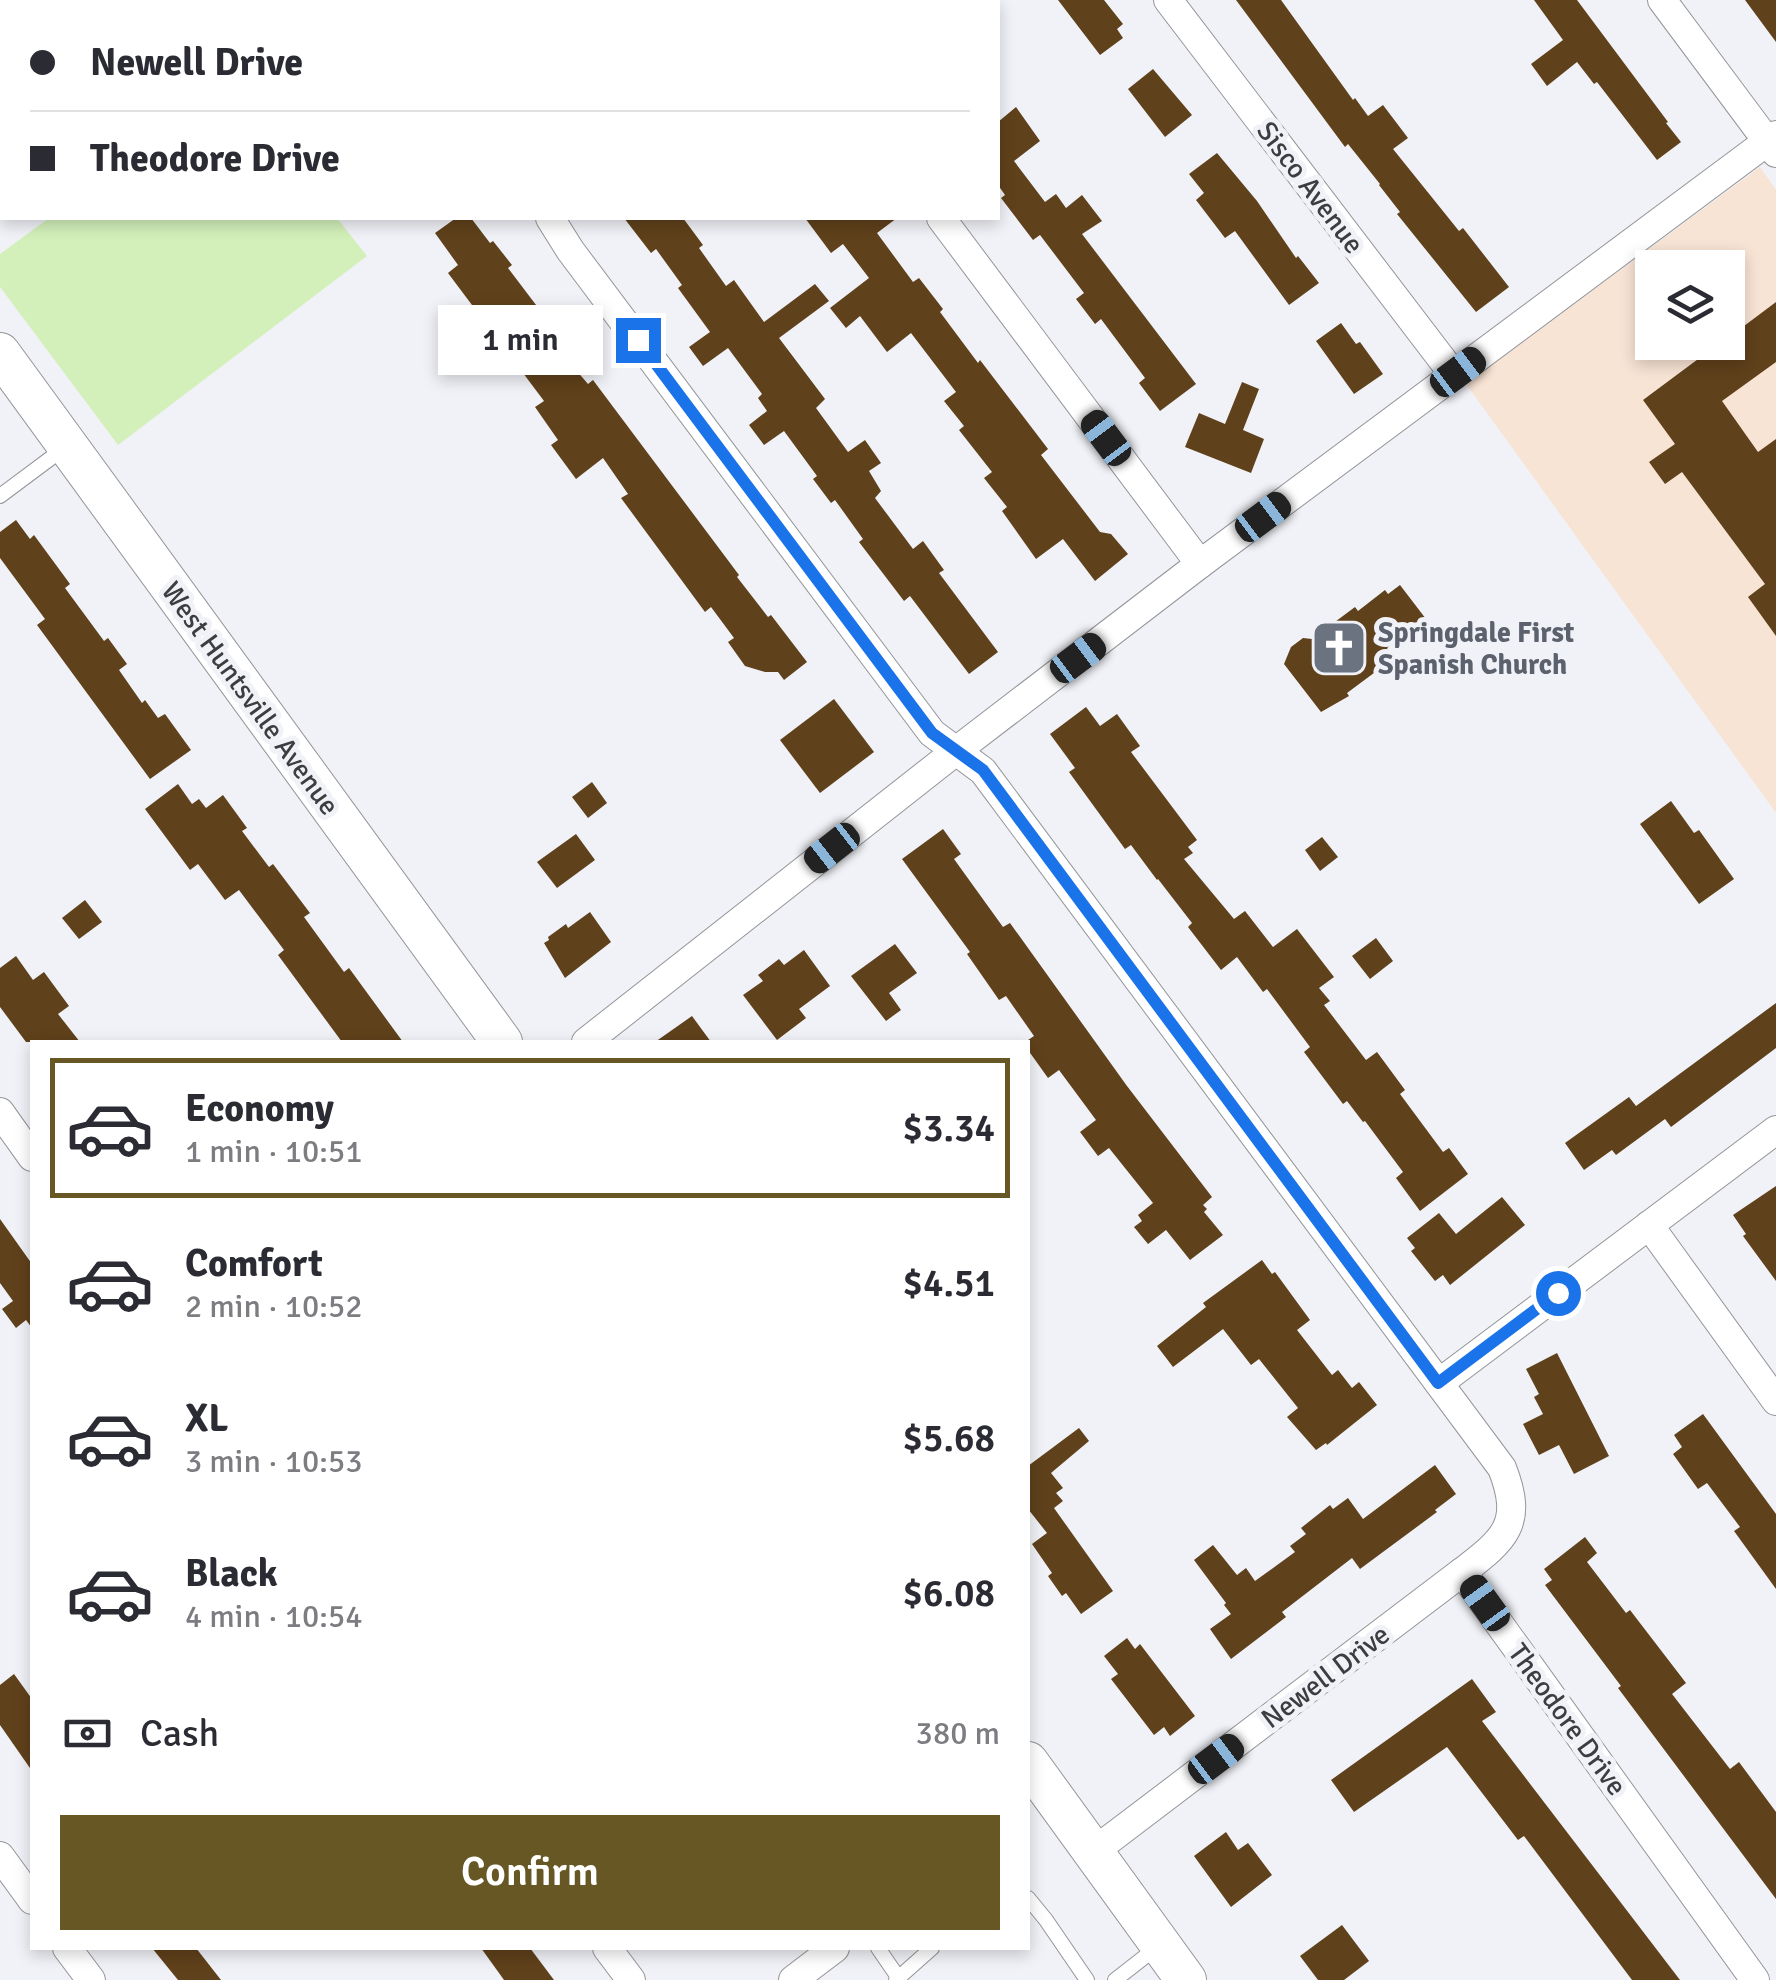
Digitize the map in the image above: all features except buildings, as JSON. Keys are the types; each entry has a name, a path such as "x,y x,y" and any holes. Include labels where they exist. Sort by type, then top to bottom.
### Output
{"main road":[{"name":"West Huntsville Avenue","path":"0,354 501,1040"},
{"path":"1033,1782 1093,1852 1186,1980"}],"street":[{"name":"Sisco Avenue","path":"1168,0 1454,375"},
{"path":"589,1040 1200,564 1773,143 1662,0"},
{"path":"551,220 932,733 983,770 1502,1468 1512,1507 1507,1530 1492,1549 1462,1572"},
{"path":"942,220 1200,564"},
{"path":"0,1112 30,1154"},
{"path":"1438,1383 1776,1130"},
{"path":"1649,1226 1776,1401"},
{"name":"Newell Drive","path":"1093,1852 1462,1572"},
{"name":"Theodore Drive","path":"1462,1572 1756,1980"},
{"path":"0,1856 30,1897"},
{"path":"68,1950 91,1980"},
{"path":"608,1950 631,1980"},
{"path":"793,1980 832,1950"}],"lane":[{"path":"0,496 68,446"},
{"path":"1030,1900 1087,1980"},
{"path":"1114,1980 1160,1944"},
{"path":"879,1950 898,1979 930,1950"}],"shaded area":[{"path":"1760,167 1776,190 1776,813 1466,384 1635,259 1635,360 1745,360 1745,250 1648,250"}],"green space":[{"path":"46,220 339,220 367,256 118,445 0,287 0,254"}],"place":[{"name":"Springdale First Spanish Church","path":"1339,648"}],"route":[{"path":"638,340 932,733 983,770 1438,1383 1558,1293"}]}
